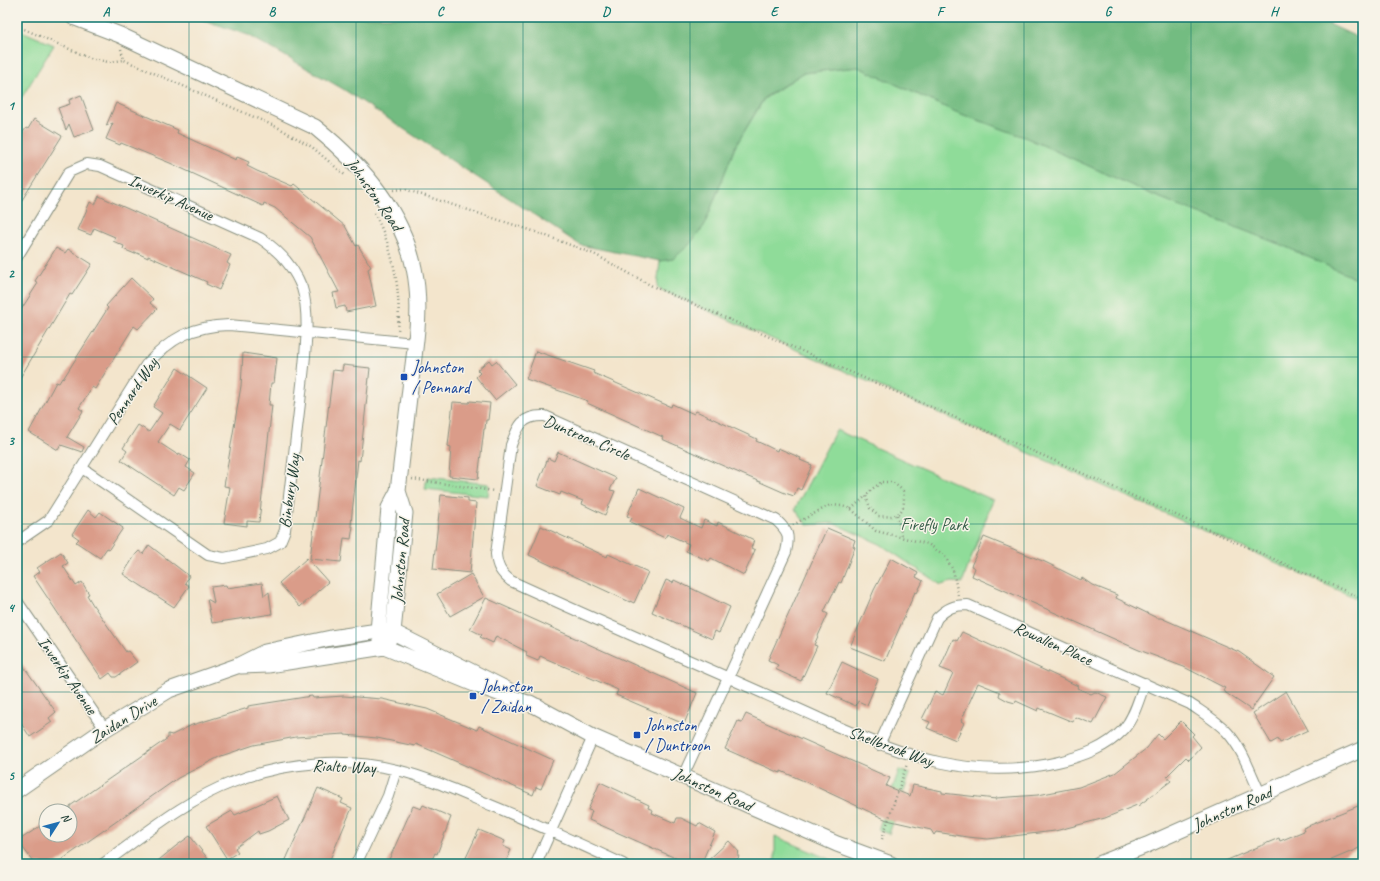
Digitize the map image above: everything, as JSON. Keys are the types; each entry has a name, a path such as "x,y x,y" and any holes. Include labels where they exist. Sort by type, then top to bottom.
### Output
{"street":[{"name":"Johnston Road","path":"73,17 125,38 315,127 342,149 366,175 404,235 414,268 417,290 418,326 399,484 389,508 386,632 384,647 484,688 539,707"},
{"name":"Inverkip Avenue","path":"17,257 69,172 88,164 100,166 248,231 274,248 285,259 302,288 306,333"},
{"name":"Pennard Way","path":"17,542 50,520 146,365 166,345 181,336 196,329 229,325 416,343"},
{"name":"Binbury Way","path":"82,468 208,555 224,558 267,549 280,542 286,530 304,367 306,333"},
{"name":"Duntroon Circle","path":"729,678 510,581 502,574 497,564 496,554 512,445 517,429 523,421 529,418 535,416 545,416 776,520 786,530"},
{"path":"683,776 786,552 788,541 786,530"},
{"name":"Inverkip Avenue","path":"17,601 105,729"},
{"path":"879,745 936,618 947,608 956,605"},
{"name":"Rowallen Place","path":"956,605 968,605 1190,704 1217,722 1235,743 1262,795"},
{"name":"Johnston Road","path":"386,632 453,664 488,678 593,737 837,844 891,864"},
{"name":"Zaidan Drive","path":"17,790 105,729 170,690 237,666 265,652 331,638 386,632"},
{"name":"Zaidan Drive","path":"237,666 268,665 384,647"},
{"name":"Shellbrook Way","path":"729,678 879,745 930,762 982,769 1047,765 1077,758 1094,752 1111,741 1125,728 1145,683"},
{"path":"536,864 593,737"},
{"name":"Johnston Road","path":"1099,864 1147,846 1363,749"},
{"name":"Rialto Way","path":"103,864 173,814 204,796 233,782 254,775 318,762 356,764 396,770 442,785 551,830 623,864"},
{"path":"356,864 388,796 396,770"}],"path":[{"path":"17,26 90,58 108,62 124,60 280,128 312,147 348,178"},
{"path":"124,60 121,52 125,38"},
{"path":"377,192 404,190 536,232 594,254 652,286 1036,453 1363,599"},
{"path":"373,210 391,253 399,292 398,342"},
{"path":"851,509 872,489 882,482 892,482 903,491 905,499 903,509 897,515 887,517 878,516 870,508 866,496"},
{"path":"399,484 505,492"},
{"path":"786,530 799,521 830,505 842,506 851,509 876,531 902,536 928,544 944,555 953,570 958,592 956,605"},
{"path":"897,515 902,536"},
{"path":"882,840 910,756"}],"green space":[{"path":"199,17 1303,17 1329,24 1363,40 1363,282 1284,246 1153,195 1027,138 956,112 858,67 803,73 764,98 735,147 704,226 689,245 673,259 660,261 580,245 343,89 248,35 203,20"},
{"path":"17,29 54,45 22,97 17,95"},
{"path":"858,67 956,112 1027,138 1153,195 1284,246 1363,282 1363,601 657,288 660,261 673,259 704,226 735,147 764,99 803,73"},
{"name":"Firefly Park","path":"836,430 993,500 962,583 952,582 941,585 880,544 833,523 807,525 795,509"},
{"path":"427,477 489,484 488,496 425,489"},
{"path":"899,770 910,774 889,834 878,830"},
{"path":"775,836 840,864 775,864"}],"building":[{"path":"81,95 94,130 74,137 69,124 66,130 58,108 70,104 69,100"},
{"path":"116,103 178,130 177,133 236,160 237,157 249,162 247,166 257,171 292,186 294,184 345,226 356,246 358,245 371,267 368,269 376,306 346,312 345,306 336,308 333,293 339,292 310,237 275,208 264,203 263,206 170,163 121,143 120,145 106,139 113,123 106,126"},
{"path":"34,119 62,136 17,208 17,141 26,128 28,129"},
{"path":"99,196 231,255 227,263 230,265 219,290 206,284 207,282 148,256 148,258 135,252 135,254 123,249 124,246 113,241 115,237 94,228 91,235 78,230 90,202 95,205"},
{"path":"56,248 65,253 68,249 92,264 72,295 70,294 17,383 17,316 38,283 35,281"},
{"path":"131,278 153,299 150,303 157,309 138,329 134,326 95,389 92,387 79,408 83,411 67,437 84,447 82,452 61,445 58,450 29,432 56,382 59,383 62,378 63,379 108,308 106,306"},
{"path":"536,351 594,371 593,373 671,407 672,404 694,414 696,411 757,439 756,441 777,451 778,448 801,458 800,460 812,465 801,490 797,488 794,496 785,493 662,439 663,437 587,403 588,401 526,379"},
{"path":"243,353 277,358 274,383 271,383 269,405 272,405 259,522 247,521 247,526 224,523 230,487 224,486 241,386"},
{"path":"489,360 492,364 496,361 515,384 495,400 476,377 480,373 477,370"},
{"path":"343,365 370,368 360,461 358,460 352,513 351,526 353,526 351,539 344,538 341,562 310,559 333,370 342,371"},
{"path":"177,368 207,388 180,430 170,424 158,442 178,455 179,453 190,460 186,467 195,473 184,490 179,487 174,495 121,460 127,451 123,448 138,425 149,432 162,413 153,407"},
{"path":"470,401 490,403 488,420 486,420 484,429 478,479 449,476 451,447 448,446 453,402 469,403"},
{"path":"558,452 616,478 610,490 615,491 605,515 582,504 583,501 561,492 560,495 537,486 548,458 554,461"},
{"path":"639,488 684,509 680,518 701,528 704,520 717,526 718,522 754,540 751,548 755,550 744,575 711,558 709,561 686,551 689,544 667,534 665,538 630,522 632,518 627,516"},
{"path":"441,495 468,498 468,502 476,503 470,573 433,569"},
{"path":"88,510 96,517 100,512 123,528 109,549 107,548 100,558 76,542 79,539 72,534"},
{"path":"541,526 607,557 608,554 648,572 634,603 529,555"},
{"path":"827,528 855,540 853,546 855,547 841,583 839,582 824,612 828,614 814,645 817,646 801,681 775,669 778,665 768,660"},
{"path":"984,537 1045,562 1081,580 1082,578 1092,585 1117,595 1116,598 1157,618 1161,618 1239,652 1274,677 1251,710 1223,691 1225,688 1184,667 1139,650 972,576 975,568 971,566"},
{"path":"149,545 189,576 185,583 189,586 174,607 123,574 136,554 139,551 143,554"},
{"path":"61,552 68,563 63,566 76,586 82,582 93,605 126,652 128,651 137,662 116,677 113,677 110,673 102,679 33,576 40,572 37,568"},
{"path":"307,558 328,582 300,607 279,583"},
{"path":"891,558 918,573 916,577 923,581 917,593 915,592 885,661 850,647 874,590"},
{"path":"471,574 484,597 450,616 437,594"},
{"path":"666,580 673,583 674,580 730,607 719,633 715,631 712,639 652,612"},
{"path":"262,583 264,596 269,592 272,614 212,623 207,599 214,603 211,587 226,585 227,588"},
{"path":"486,598 697,693 684,724 616,695 618,690 568,668 540,656 538,661 526,656 527,652 496,636 493,643 480,637 482,635 470,629"},
{"path":"962,632 1078,686 1077,688 1091,694 1095,692 1107,697 1093,724 1075,717 1073,722 1039,708 1038,711 1016,701 1015,703 1008,701 999,696 1000,692 978,683 961,721 964,723 956,740 927,728 930,722 922,719 935,691 943,695 953,673 940,668 953,639 957,641"},
{"path":"17,657 56,712 49,718 52,722 30,737 17,717"},
{"path":"842,662 878,679 867,705 858,701 856,706 827,693"},
{"path":"1286,691 1308,730 1280,743 1278,739 1271,743 1253,713"},
{"path":"312,696 313,698 344,696 382,699 427,709 477,730 479,726 553,760 541,789 536,787 533,795 416,744 415,746 377,738 345,734 296,737 254,745 221,756 178,778 56,864 35,864 18,841 38,827 38,843 78,843 78,803 74,803 168,738 168,734 172,735 192,725 248,708 248,706"},
{"path":"746,714 890,778 886,786 910,796 913,785 942,791 942,793 996,799 1038,795 1079,787 1115,773 1147,748 1158,734 1163,739 1181,721 1194,734 1192,736 1201,747 1189,760 1186,757 1167,776 1171,781 1138,806 1137,805 1105,818 1055,831 988,839 936,832 934,835 931,830 887,820 804,781 781,771 781,773 775,771 725,749 738,721 742,722"},
{"path":"600,782 649,805 648,808 653,810 652,813 675,823 677,818 681,818 697,826 699,823 715,832 701,864 689,864 589,820 592,811 588,810"},
{"path":"318,788 343,799 341,803 352,808 328,864 284,864"},
{"path":"277,796 289,820 268,831 259,834 258,831 235,848 238,852 227,859 206,826 232,811 235,815"},
{"path":"1363,804 1363,846 1322,864 1218,864 1279,838 1280,841 1304,831 1303,828"},
{"path":"423,805 451,817 437,854 435,853 430,864 387,864 413,806 421,809"},
{"path":"479,830 505,841 503,846 511,850 505,864 463,864"},
{"path":"190,836 212,864 154,864 176,846"},
{"path":"729,841 739,852 737,854 739,857 736,860 739,864 704,864"}],"place":[{"name":"Johnston / Pennard","path":"404,377"},
{"name":"Johnston / Zaidan","path":"473,696"},
{"name":"Johnston / Duntroon","path":"637,735"}]}
